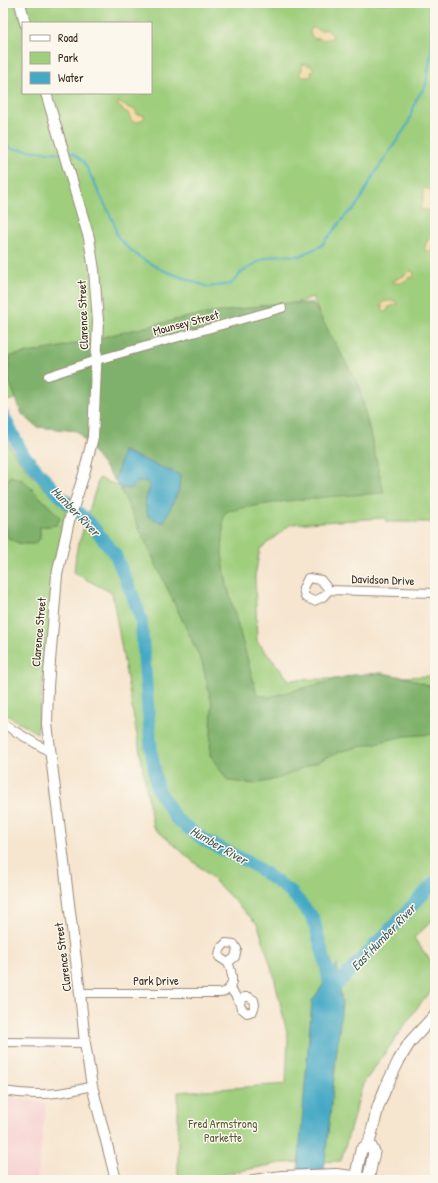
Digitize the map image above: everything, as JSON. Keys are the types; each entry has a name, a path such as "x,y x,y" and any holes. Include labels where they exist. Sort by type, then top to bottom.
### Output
{"main road":[{"path":"355,1178 361,1150 369,1143 378,1107 399,1060 410,1042 435,1015"},
{"path":"369,1143 374,1152 369,1179"}],"street":[{"path":"20,3 25,22"},
{"name":"Clarence Street","path":"46,94 89,238 94,270 98,321 93,437 69,521 57,575 49,673 47,724 85,1043 92,1086 116,1180"},
{"name":"Mounsey Street","path":"48,376 97,360 282,308"},
{"name":"Davidson Drive","path":"330,590 435,594"},
{"path":"3,724 50,752"},
{"path":"228,963 232,980 230,989 240,1002"},
{"name":"Park Drive","path":"80,993 222,993 230,989"},
{"path":"3,1042 85,1043"},
{"path":"3,1092 20,1094 52,1094 92,1086"},
{"path":"254,1180 282,1176 336,1174 369,1179"}],"shaded area":[{"path":"3,1096 46,1103 37,1180 3,1180"}],"green space":[{"name":"Fred Armstrong Parkette","path":"3,3 435,3 435,522 386,522 385,518 291,524 260,549 255,576 257,641 289,680 435,676 435,918 414,938 435,967 435,986 417,1008 363,1084 341,1161 281,1163 194,1180 178,1180 178,1092 286,1084 288,1038 274,976 258,925 209,875 153,827 112,593 74,573 76,553 99,478 168,506 337,360 313,297 8,401 3,381"},
{"path":"279,303 313,303 359,386 384,493 286,501 247,507 228,511 224,514 222,554 227,585 257,694 269,697 353,675 382,673 408,678 435,688 435,734 405,736 342,751 280,778 256,784 228,781 210,755 212,705 202,662 120,488 131,489 138,482 146,481 150,487 145,502 179,490 124,451 115,481 77,431 37,427 22,414 8,378 10,356 56,348 188,317"},
{"path":"3,432 8,444 23,464 39,483 66,510 55,573 37,733 3,713"},
{"path":"10,476 23,480 60,517 57,525 40,527 40,539 34,544 20,544 8,538 3,523 3,492"}],"sand":[{"path":"312,28 321,31 326,29 333,35 332,38 322,40 318,38 315,39 310,34"},
{"path":"303,64 309,65 314,69 311,72 312,76 303,77 299,74 302,70"},
{"path":"118,102 134,109 137,114 145,117 139,122 133,121 128,113 117,104"},
{"path":"425,188 435,191 434,210 420,210 423,199 423,190"},
{"path":"435,236 435,242 433,249 430,252 425,251 427,242"},
{"path":"409,271 414,272 413,278 410,277 400,283 393,282 405,275"},
{"path":"385,301 395,301 398,304 389,307 385,312 381,304"}],"water":[{"path":"123,451 180,475 179,490 163,523 148,516 145,502 150,487 146,481 138,482 131,489 120,488 115,481"},
{"path":"337,964 342,1004 323,1180 297,1180 312,1001"}],"waterway":[{"path":"67,153 73,153 84,162 114,223 117,236 139,257 162,270 208,287 231,284 242,272 263,259 278,255 299,256 321,246 347,214 356,207 375,173 408,124 416,100 426,85 432,47 429,3"},
{"path":"3,141 12,149 61,153"},
{"name":"Humber River","path":"3,415 23,454 57,493 90,523 115,554 132,594 141,619 151,748 157,788 176,819 204,840 252,864 291,892 313,918 326,965 331,993"},
{"name":"East Humber River","path":"331,991 435,882"}]}
